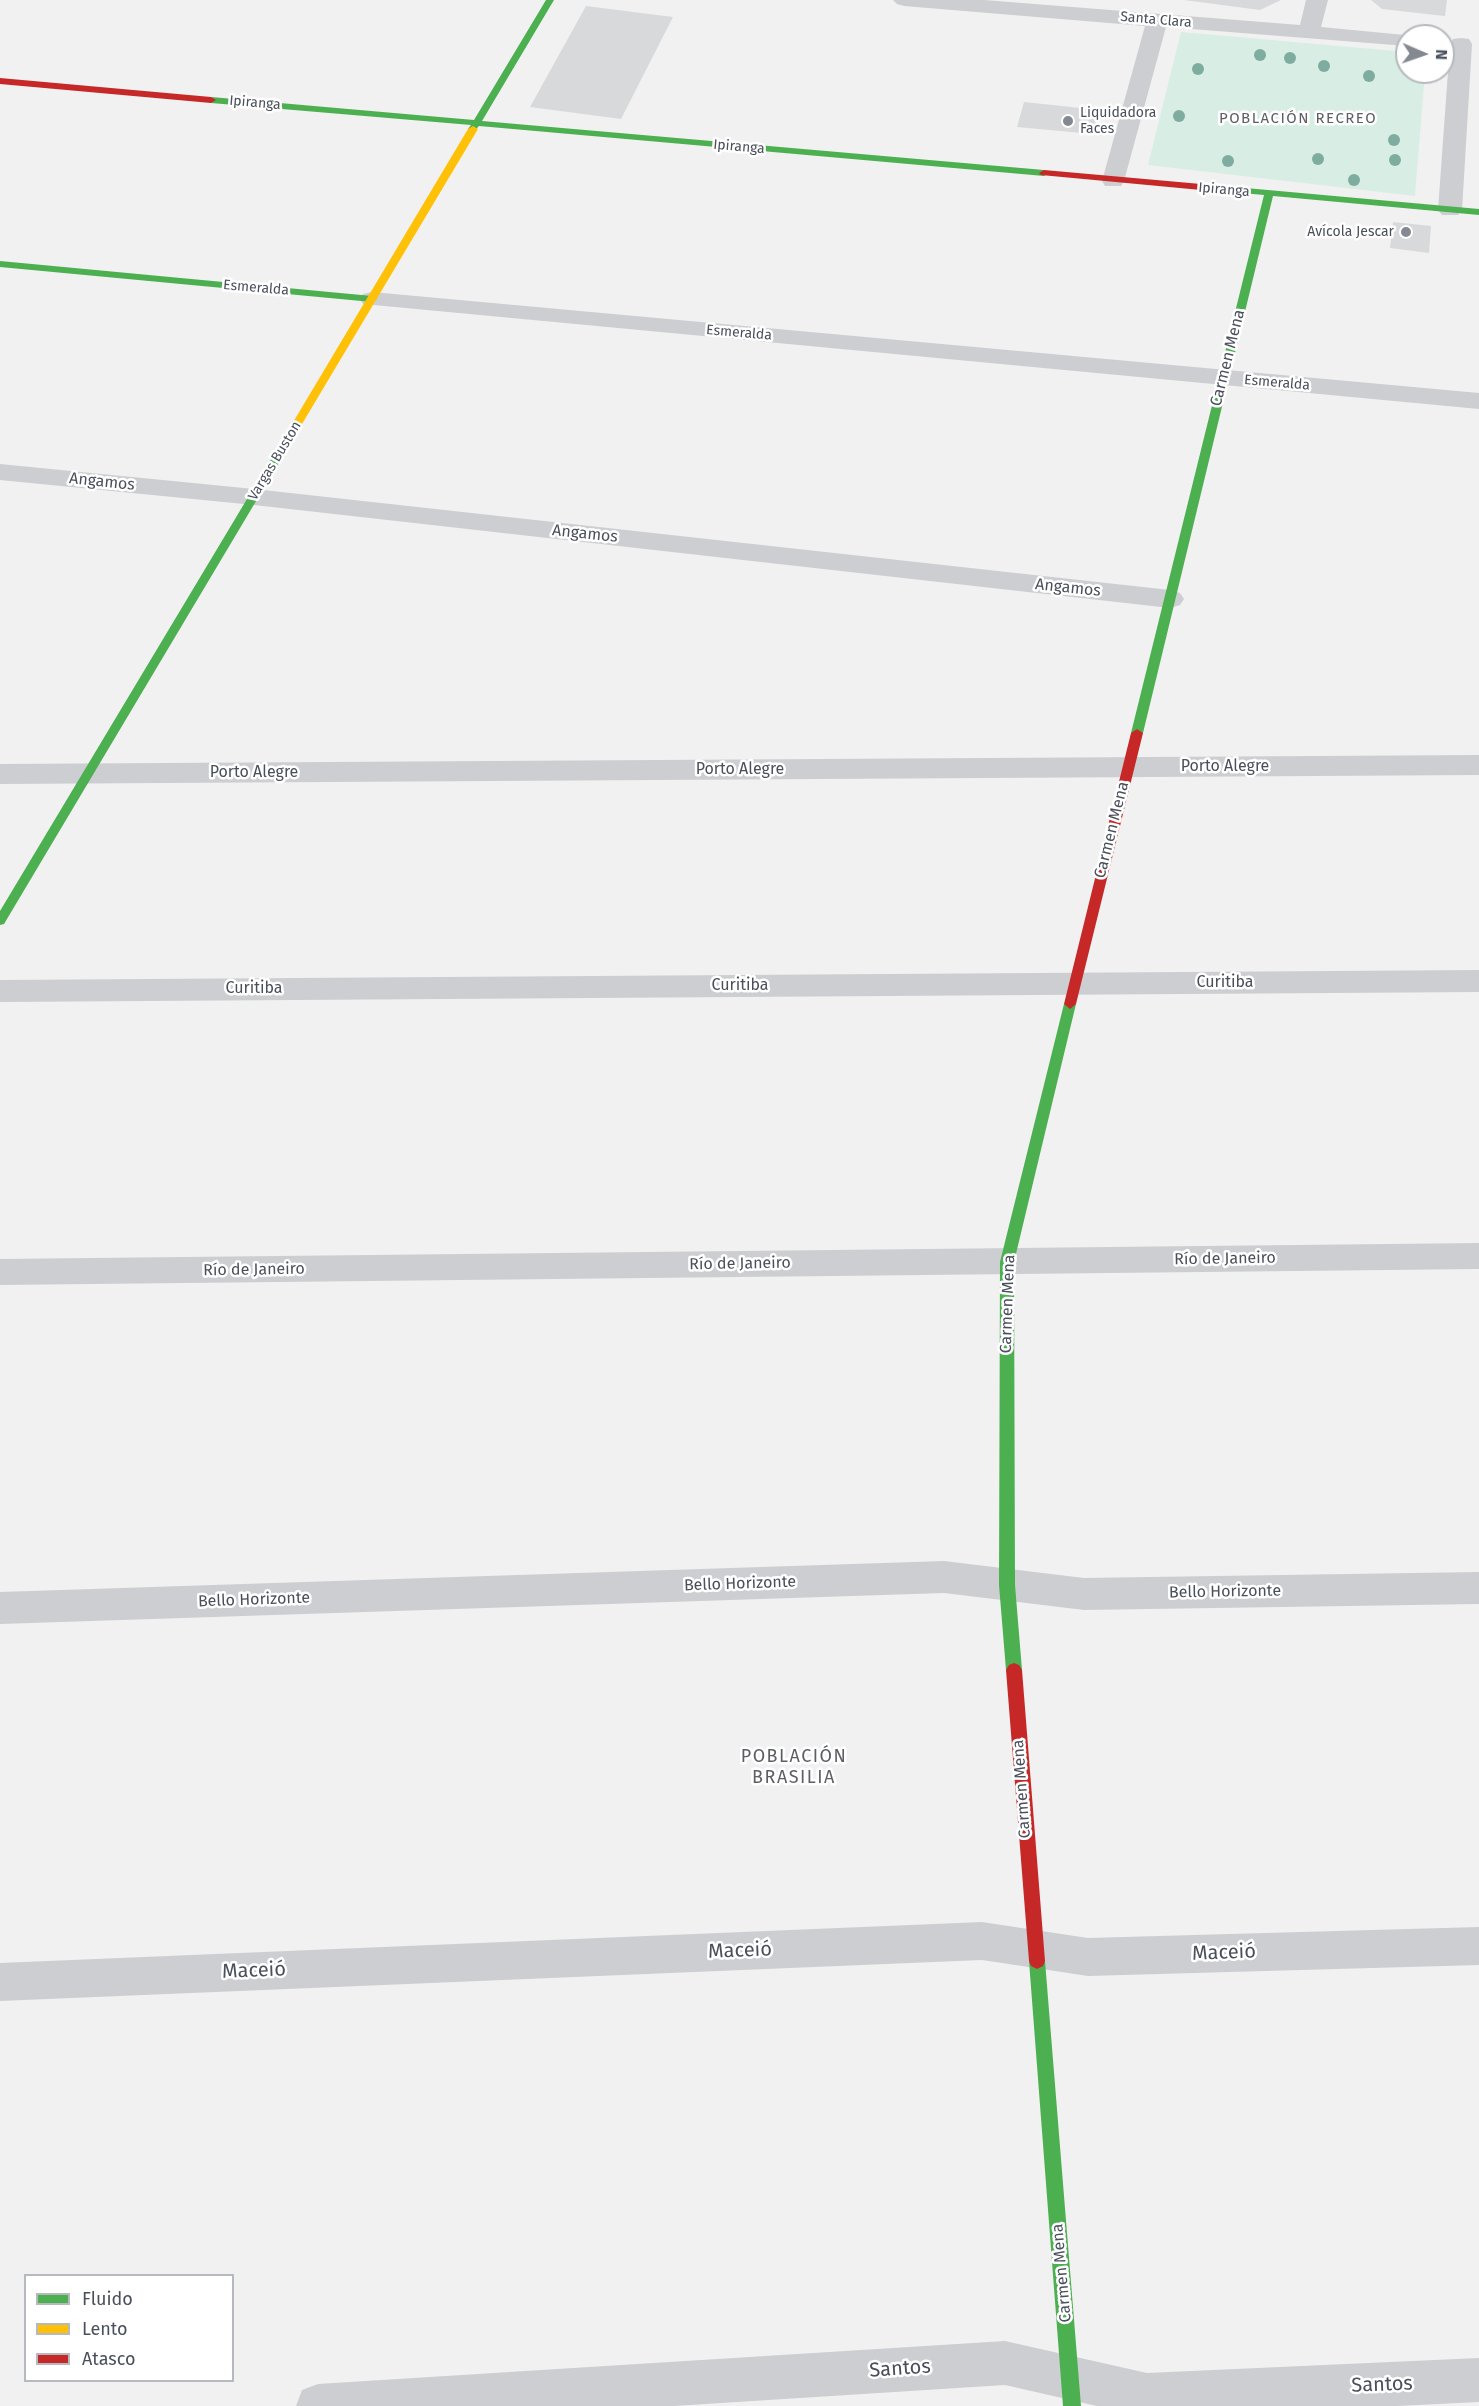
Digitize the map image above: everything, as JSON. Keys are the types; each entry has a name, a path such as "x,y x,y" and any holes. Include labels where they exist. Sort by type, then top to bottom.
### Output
{"street":[{"name":"Vargas Buston","path":"0,921 550,0"},
{"name":"Santa Clara","path":"904,0 1395,39"},
{"path":"1309,32 1317,0"},
{"path":"1113,181 1157,20"},
{"path":"1450,210 1461,44"},
{"name":"Ipiranga","path":"0,81 1479,213"},
{"name":"Carmen Mena","path":"1072,2391 1034,1948 1007,1585 1007,1262 1073,984 1129,767 1269,194"},
{"name":"Esmeralda","path":"0,264 1479,401"},
{"name":"Angamos","path":"0,472 254,497 1170,599"},
{"name":"Porto Alegre","path":"0,774 1479,765"},
{"name":"Curitiba","path":"0,991 1479,981"},
{"name":"Río de Janeiro","path":"0,1272 1479,1257"},
{"name":"Bello Horizonte","path":"0,1608 944,1577 1084,1594 1479,1588"},
{"name":"Maceió","path":"0,1982 982,1941 1088,1957 1479,1946"},
{"name":"Santos","path":"318,2406 1005,2363 1072,2391 1148,2395 1479,2380"}],"green space":[{"path":"1181,32 1395,51 1395,84 1424,84 1415,196 1148,165"}],"building":[{"path":"1184,0 1281,0 1260,10"},
{"path":"1371,0 1447,0 1445,16 1382,9"},
{"path":"586,6 673,17 621,119 530,107"},
{"path":"1024,102 1099,110 1093,134 1017,127"},
{"path":"1393,222 1431,226 1429,253 1390,248"}],"traffic: fast":[{"path":"473,129 550,0"},
{"path":"211,100 1044,173"},
{"path":"1201,187 1479,212"},
{"path":"1137,733 1269,194"},
{"path":"0,264 372,299"},
{"path":"0,921 297,424"},
{"path":"1014,1670 1007,1585 1007,1262 1070,1004"},
{"path":"1037,1961 1072,2406"}],"traffic: slow":[{"path":"297,424 473,129"}],"traffic: jam":[{"path":"0,81 211,100"},
{"path":"1044,173 1201,187"},
{"path":"1070,1004 1137,733"},
{"path":"1014,1670 1037,1961"}],"place":[{"name":"Liquidadora Faces","path":"1068,121"},
{"name":"Avícola Jescar","path":"1406,232"}],"district":[{"name":"POBLACIÓN RECREO","path":"1298,119"},
{"name":"POBLACIÓN BRASILIA","path":"794,1767"}]}
